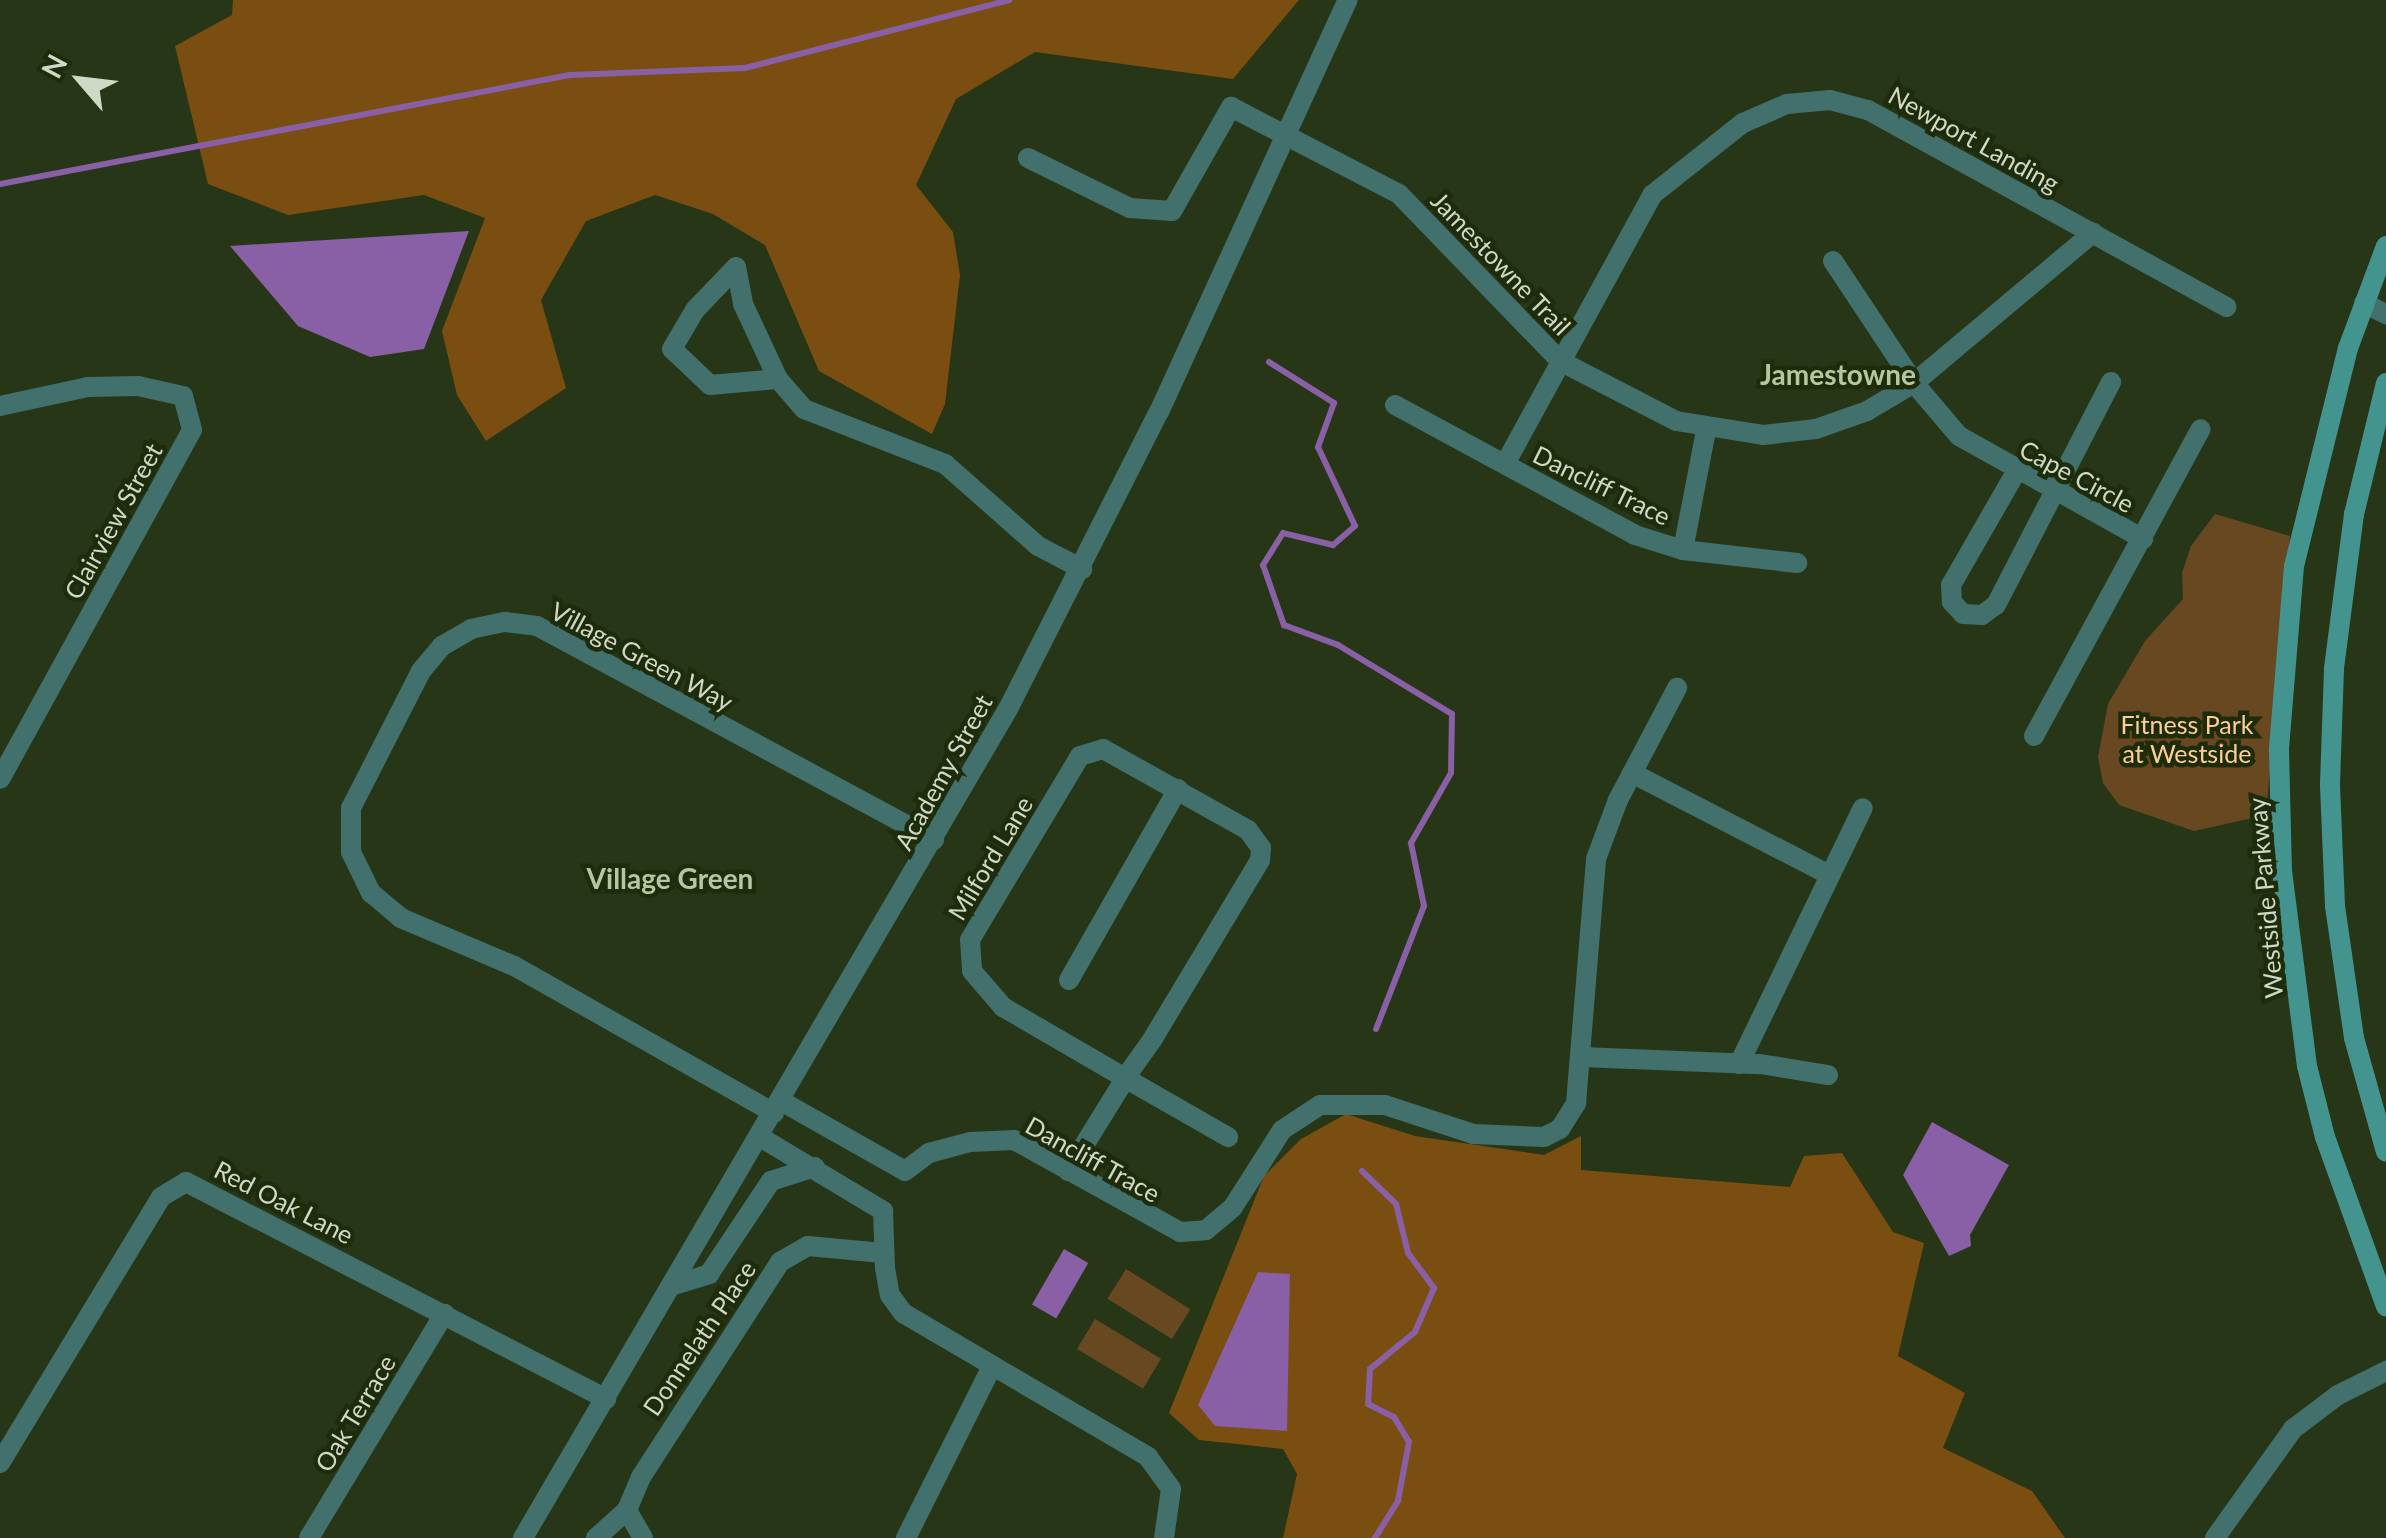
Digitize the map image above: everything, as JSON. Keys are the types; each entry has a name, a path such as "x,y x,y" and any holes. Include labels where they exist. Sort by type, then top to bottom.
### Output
{"main road":[{"name":"Westside Parkway","path":"2385,253 2364,303 2294,566 2279,750 2282,870 2307,1066 2324,1138 2386,1306"},
{"path":"2386,383 2354,514 2334,670 2330,786 2335,906 2354,1038 2386,1152"}],"street":[{"name":"Academy Street","path":"523,1538 934,840 1082,569 1348,0"},
{"name":"Newport Landing","path":"1504,464 1652,195 1743,123 1787,104 1830,100 1868,110 2227,307"},
{"name":"Jamestowne Trail","path":"1028,158 1151,214 1172,211 1190,188 1231,107 1400,194 1560,360 1646,410 1706,430 1763,435 1816,429 1867,412 1914,383 2093,233"},
{"name":"Cape Circle","path":"1833,261 1914,383 1959,436 2016,472 2143,540 2034,736"},
{"path":"778,380 710,385 672,349 695,310 736,267 743,304 778,380 804,409 833,425 890,438 945,464 1038,546 1082,569"},
{"path":"2364,303 2386,314"},
{"path":"2016,472 1951,585 1952,602 1963,614 1982,616 1996,605 2110,382"},
{"name":"Clairview Street","path":"0,406 88,386 138,386 182,396 192,430 0,779"},
{"name":"Dancliff Trace","path":"1394,405 1634,534 1683,550 1797,562"},
{"path":"2143,540 2201,429"},
{"path":"1683,550 1706,430"},
{"name":"Village Green Way","path":"777,1108 514,966 401,918 370,893 351,852 351,808 421,671 442,646 472,628 505,622 538,626 934,840"},
{"name":"Dancliff Trace","path":"777,1108 905,1170 929,1153 998,1137 1158,1224 1180,1232 1206,1230 1233,1207 1282,1130 1320,1105 1346,1100 1385,1105 1473,1134 1544,1137 1572,1112 1582,1057 1596,858 1632,773 1677,688"},
{"name":"Milford Lane","path":"1068,1172 1125,1078 1260,860 1255,836 1120,754 1103,749 1080,756 970,940 972,971 1003,1007 1125,1078 1228,1138"},
{"path":"1632,773 1830,874"},
{"path":"1068,980 1178,789"},
{"path":"1739,1064 1863,808"},
{"path":"1582,1057 1739,1064 1828,1074"},
{"path":"760,1137 816,1167 883,1211 890,1294 903,1313 1148,1457 1171,1488 1164,1538"},
{"path":"674,1284 709,1274 771,1181 816,1167"},
{"name":"Red Oak Lane","path":"0,1462 161,1197 176,1184 199,1185 606,1399"},
{"name":"Donnelath Place","path":"628,1510 652,1455 780,1262 808,1246 884,1253"},
{"name":"Oak Terrace","path":"309,1538 444,1314"},
{"path":"906,1538 991,1368"},
{"path":"2215,1538 2294,1428 2338,1395 2386,1371"},
{"path":"596,1538 628,1510 643,1538"}],"green space":[{"name":"Fitness Park at Westside","path":"2215,514 2290,536 2266,815 2194,831 2119,805 2103,783 2098,757 2108,704 2145,641 2183,599 2182,573 2191,546"},
{"path":"1126,1269 1190,1309 1172,1339 1107,1299"},
{"path":"1095,1319 1161,1359 1143,1389 1077,1349"}],"shaded area":[{"path":"233,0 1299,0 1233,79 1035,52 956,99 916,185 953,232 960,275 945,404 932,434 819,371 765,245 713,214 655,195 586,221 541,300 566,388 486,441 457,395 442,331 485,218 424,195 288,215 208,184 175,46 232,15"},
{"path":"469,231 424,349 370,357 298,326 230,246"},
{"path":"1346,1114 1415,1136 1544,1155 1581,1136 1581,1170 1790,1187 1804,1156 1842,1153 1893,1232 1924,1243 1898,1356 1965,1393 1943,1448 2032,1491 2065,1538 1283,1538 1297,1474 1283,1449 1199,1440 1169,1413 1264,1176 1301,1139"},
{"path":"1932,1122 2009,1165 1970,1235 1971,1246 1949,1256 1903,1175"},
{"path":"1064,1249 1088,1263 1056,1318 1032,1304"},
{"path":"1258,1272 1290,1274 1287,1431 1215,1426 1198,1405"}],"waterway":[{"path":"0,184 570,75 745,68 1009,0"},
{"path":"1269,362 1334,403 1318,447 1355,526 1333,545 1283,533 1263,565 1284,625 1338,645 1452,714 1451,773 1411,843 1424,906 1376,1029"},
{"path":"1362,1171 1396,1204 1408,1253 1434,1288 1415,1332 1370,1369 1368,1404 1394,1417 1409,1442 1398,1501 1375,1538"}],"district":[{"name":"Jamestowne","path":"1838,374"},
{"name":"Village Green","path":"670,878"}]}
